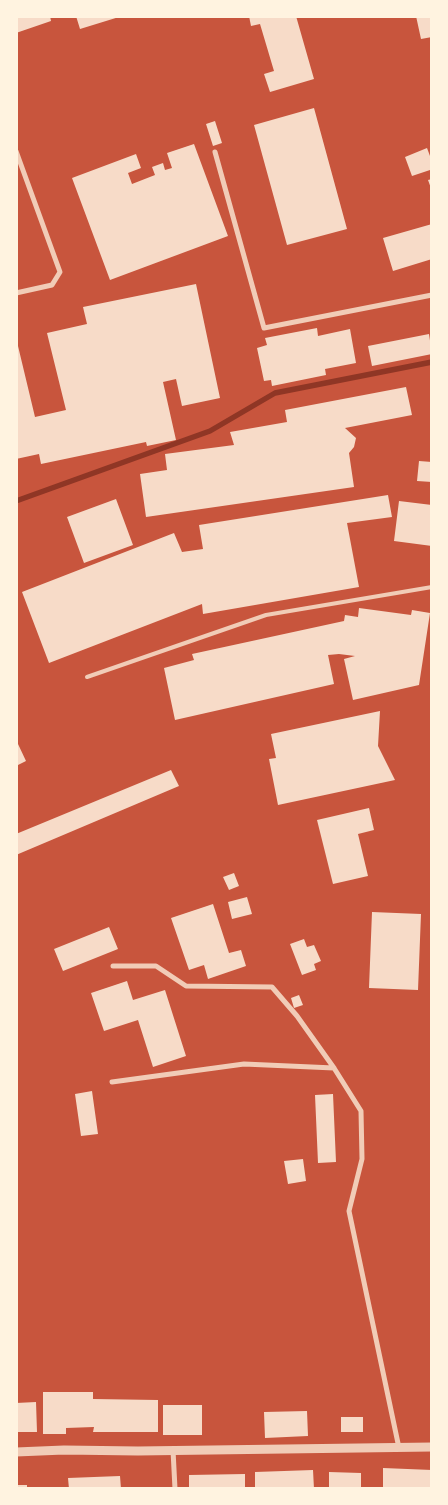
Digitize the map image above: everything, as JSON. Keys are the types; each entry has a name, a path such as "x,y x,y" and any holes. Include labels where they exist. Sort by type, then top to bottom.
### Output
{"street":[{"path":"16,151 60,272 52,285 16,293"},
{"path":"215,152 264,328 432,295"},
{"path":"113,966 156,966 186,986 272,987 297,1016 361,1110 362,1159 349,1211 399,1448"},
{"path":"112,1082 244,1064 334,1068"},
{"path":"16,1452 64,1450 432,1448"},
{"path":"172,1450 175,1489"}],"lane":[{"path":"87,677 266,615 432,587"}],"building":[{"path":"16,16 50,16 51,21 16,33"},
{"path":"76,16 119,16 119,17 80,29"},
{"path":"249,16 296,16 314,79 270,92 264,74 274,71 260,24 251,26"},
{"path":"416,16 432,16 432,37 421,39"},
{"path":"314,108 347,229 287,245 254,125"},
{"path":"215,121 222,143 213,146 206,124"},
{"path":"194,144 228,236 110,280 72,178 136,154 141,168 128,173 132,184 155,175 152,167 163,163 165,170 172,168 167,153"},
{"path":"427,148 430,156 432,155 432,174 430,170 412,176 405,157"},
{"path":"432,179 432,191 428,180"},
{"path":"432,224 432,259 393,271 383,238"},
{"path":"196,284 220,398 182,406 176,379 163,382 176,440 147,446 146,442 41,464 39,454 16,459 16,346 18,346 35,417 66,410 47,333 87,324 83,307"},
{"path":"317,328 318,336 350,329 356,363 325,369 326,375 272,386 271,380 264,381 257,348 267,345 265,338"},
{"path":"429,334 432,354 372,366 368,346"},
{"path":"406,387 412,415 345,428 356,438 354,447 349,453 354,487 146,517 140,474 167,470 165,454 234,445 230,432 287,422 285,410"},
{"path":"419,461 432,462 432,482 417,481"},
{"path":"388,495 392,517 347,523 359,587 203,614 202,604 49,663 22,592 174,533 182,552 203,549 199,525"},
{"path":"116,499 133,545 84,563 67,517"},
{"path":"399,501 432,505 432,546 394,541"},
{"path":"359,608 411,615 412,610 430,613 419,685 353,700 344,659 355,656 328,655 334,684 175,720 164,668 194,660 192,654 344,621 345,615 358,617"},
{"path":"380,711 378,746 395,780 278,805 269,759 276,758 271,734"},
{"path":"18,744 26,761 16,766 16,745"},
{"path":"171,770 179,786 16,855 16,834"},
{"path":"369,808 374,830 358,834 368,876 333,884 317,820"},
{"path":"234,873 239,886 229,890 223,877"},
{"path":"247,897 252,914 232,919 228,902"},
{"path":"213,904 229,953 241,950 246,966 208,979 204,965 189,970 171,918"},
{"path":"372,912 421,914 418,990 369,988"},
{"path":"109,927 118,949 63,971 54,949"},
{"path":"304,939 307,947 314,945 321,961 314,964 316,970 302,975 290,944"},
{"path":"127,981 133,1000 165,990 186,1056 153,1067 138,1020 104,1031 91,993"},
{"path":"299,995 303,1005 294,1008 291,998"},
{"path":"92,1091 98,1134 81,1136 75,1094"},
{"path":"333,1094 336,1162 318,1163 315,1095"},
{"path":"303,1159 306,1181 288,1184 284,1161"},
{"path":"43,1392 93,1392 93,1399 158,1400 158,1432 93,1432 94,1427 66,1428 66,1434 43,1434"},
{"path":"36,1402 37,1432 16,1432 16,1403"},
{"path":"163,1405 202,1405 202,1435 163,1435"},
{"path":"307,1411 308,1436 265,1438 264,1412"},
{"path":"341,1417 363,1417 363,1432 341,1432"},
{"path":"383,1468 432,1470 432,1489 383,1489"},
{"path":"313,1470 314,1489 255,1489 255,1472"},
{"path":"329,1472 361,1473 361,1489 329,1489"},
{"path":"245,1474 245,1489 189,1489 189,1475"},
{"path":"120,1476 121,1489 69,1489 68,1478"},
{"path":"16,1485 27,1485 27,1489 16,1489"}],"waterway":[{"path":"16,501 210,431 275,393 432,362"}]}
